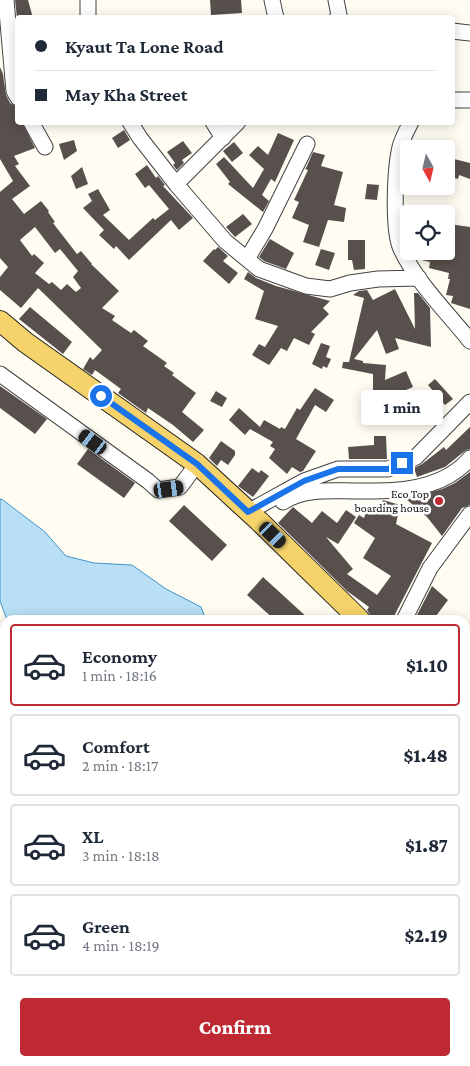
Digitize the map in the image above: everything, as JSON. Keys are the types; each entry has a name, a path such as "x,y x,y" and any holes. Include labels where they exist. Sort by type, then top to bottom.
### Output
{"main road":[{"path":"0,321 24,342 197,464 254,516 355,615"}],"street":[{"path":"6,0 10,95"},
{"path":"88,0 88,15"},
{"path":"272,0 275,15"},
{"path":"336,0 339,15"},
{"path":"455,32 470,33"},
{"path":"455,100 470,100"},
{"path":"33,125 45,147"},
{"path":"132,125 176,184 225,241 259,269 306,286 330,290 350,283 378,279 419,278"},
{"path":"215,125 223,138"},
{"path":"176,184 235,125"},
{"path":"410,125 400,145 397,170 396,216 400,248 419,278 470,341"},
{"path":"246,259 265,229 307,144"},
{"path":"0,374 158,490 180,488 197,464"},
{"path":"254,516 304,481 338,469 388,469 416,457 470,402"},
{"path":"254,516 268,512 292,496 324,490 416,489 439,481 464,466 470,458"},
{"path":"406,615 430,568 470,514"}],"water":[{"path":"0,499 45,532 66,556 94,563 132,565 166,589 201,607 204,615 5,615 0,601"}],"building":[{"path":"15,0 28,0 32,15 17,15"},
{"path":"210,0 241,0 242,13 211,15"},
{"path":"0,67 6,95 10,103 15,106 15,125 24,125 35,148 14,156 19,164 15,166 30,186 12,199 24,214 41,201 55,222 53,223 77,254 81,251 91,264 119,291 102,308 115,316 112,320 131,333 134,330 148,341 143,346 167,363 164,366 174,373 172,375 196,393 182,412 204,430 193,442 173,425 148,408 146,413 118,393 121,389 95,370 92,375 83,369 90,357 93,360 102,350 38,288 21,308 0,290 0,277 8,267 0,258 0,192 13,181 0,159","holes":["35,227 55,253 60,249 78,271 73,277 81,288 76,292 67,284 61,290 52,282 49,284 35,273 44,263 34,254 32,256 20,240"]},
{"path":"124,130 130,140 118,148 112,138"},
{"path":"278,133 294,140 275,182 271,179 262,195 269,201 263,212 228,184 230,182 216,164 224,157 253,188 264,169 249,155 258,146 268,155"},
{"path":"74,140 77,151 64,160 59,144"},
{"path":"183,141 192,153 182,160 184,163 177,170 173,165 175,163 167,152"},
{"path":"234,142 243,153 232,162 223,151"},
{"path":"313,152 325,155 321,166 343,172 334,205 346,208 344,222 328,220 319,247 303,242 309,225 292,218 299,202 294,200 308,170 305,169"},
{"path":"455,159 470,163 470,179 459,175 458,179 455,178"},
{"path":"147,165 156,178 158,176 165,185 163,186 193,218 179,230 171,220 129,260 116,246 114,249 99,235 104,230 83,208 92,201 88,194 98,189 110,210 103,215 129,240 153,218 155,220 169,209 149,185 145,188 135,174"},
{"path":"82,167 88,184 76,189 71,176"},
{"path":"367,184 379,185 377,200 365,199"},
{"path":"243,214 252,224 235,237 226,227"},
{"path":"455,225 470,227 470,309 451,303 453,296 446,295 450,279 448,279 449,273 429,268 430,262 421,260 455,260"},
{"path":"270,239 294,253 286,269 264,261 259,257"},
{"path":"348,240 365,240 365,269 354,270 352,260 348,260"},
{"path":"218,247 228,256 223,261 238,273 229,284 203,261"},
{"path":"321,249 335,253 329,270 315,265"},
{"path":"248,272 256,278 276,286 330,301 323,308 329,314 311,332 315,334 309,345 294,338 287,351 281,348 269,365 252,355 259,344 265,347 278,326 255,319 264,291 244,279"},
{"path":"395,289 415,329 414,293 418,293 430,308 431,347 395,338 399,349 386,354 377,330 354,359 363,361 363,363 386,365 385,380 406,371 413,387 385,399 385,402 373,402 373,374 342,368 343,362 349,362 364,298 353,295 359,291 367,290 373,300"},
{"path":"30,307 72,342 63,354 19,319"},
{"path":"321,343 330,346 326,357 331,359 327,368 323,366 322,369 312,364"},
{"path":"435,379 453,399 445,405 428,385"},
{"path":"0,386 47,419 35,434 0,408"},
{"path":"315,388 334,400 326,412 315,405 296,439 316,451 303,471 300,472 292,467 287,474 269,458 275,449 270,446 273,442 250,429 245,435 229,420 239,408 260,427 264,420 280,429 281,427 285,429 297,408 300,410"},
{"path":"216,391 227,398 222,407 210,401"},
{"path":"470,427 470,449 466,450 445,467 417,477 414,468 444,447 446,450"},
{"path":"374,436 386,436 387,459 349,459 348,447 374,445"},
{"path":"221,441 235,451 235,455 228,465 221,460 217,466 209,458"},
{"path":"88,449 135,483 124,498 77,464"},
{"path":"252,468 259,473 261,470 269,476 253,497 238,486"},
{"name":"Eco Top boarding house","path":"470,472 470,505 462,508 442,536 427,517 406,499 442,489 455,483"},
{"path":"383,500 400,505 396,524 432,543 395,615 370,615 367,610 369,607 347,591 278,523 293,507 312,523 322,511 337,523 346,510 356,517 338,544 326,537 353,569 347,574 377,595 391,576 363,558 375,538 354,523 359,515 364,518 367,510 379,514"},
{"path":"184,505 227,545 212,561 169,521"},
{"path":"263,577 305,615 269,615 247,595"},
{"path":"432,586 448,600 437,615 417,615"}],"place":[{"name":"Eco Top boarding house","path":"439,501"}],"route":[{"path":"101,396 197,464 248,512 304,481 338,469 388,469 402,463"}]}
